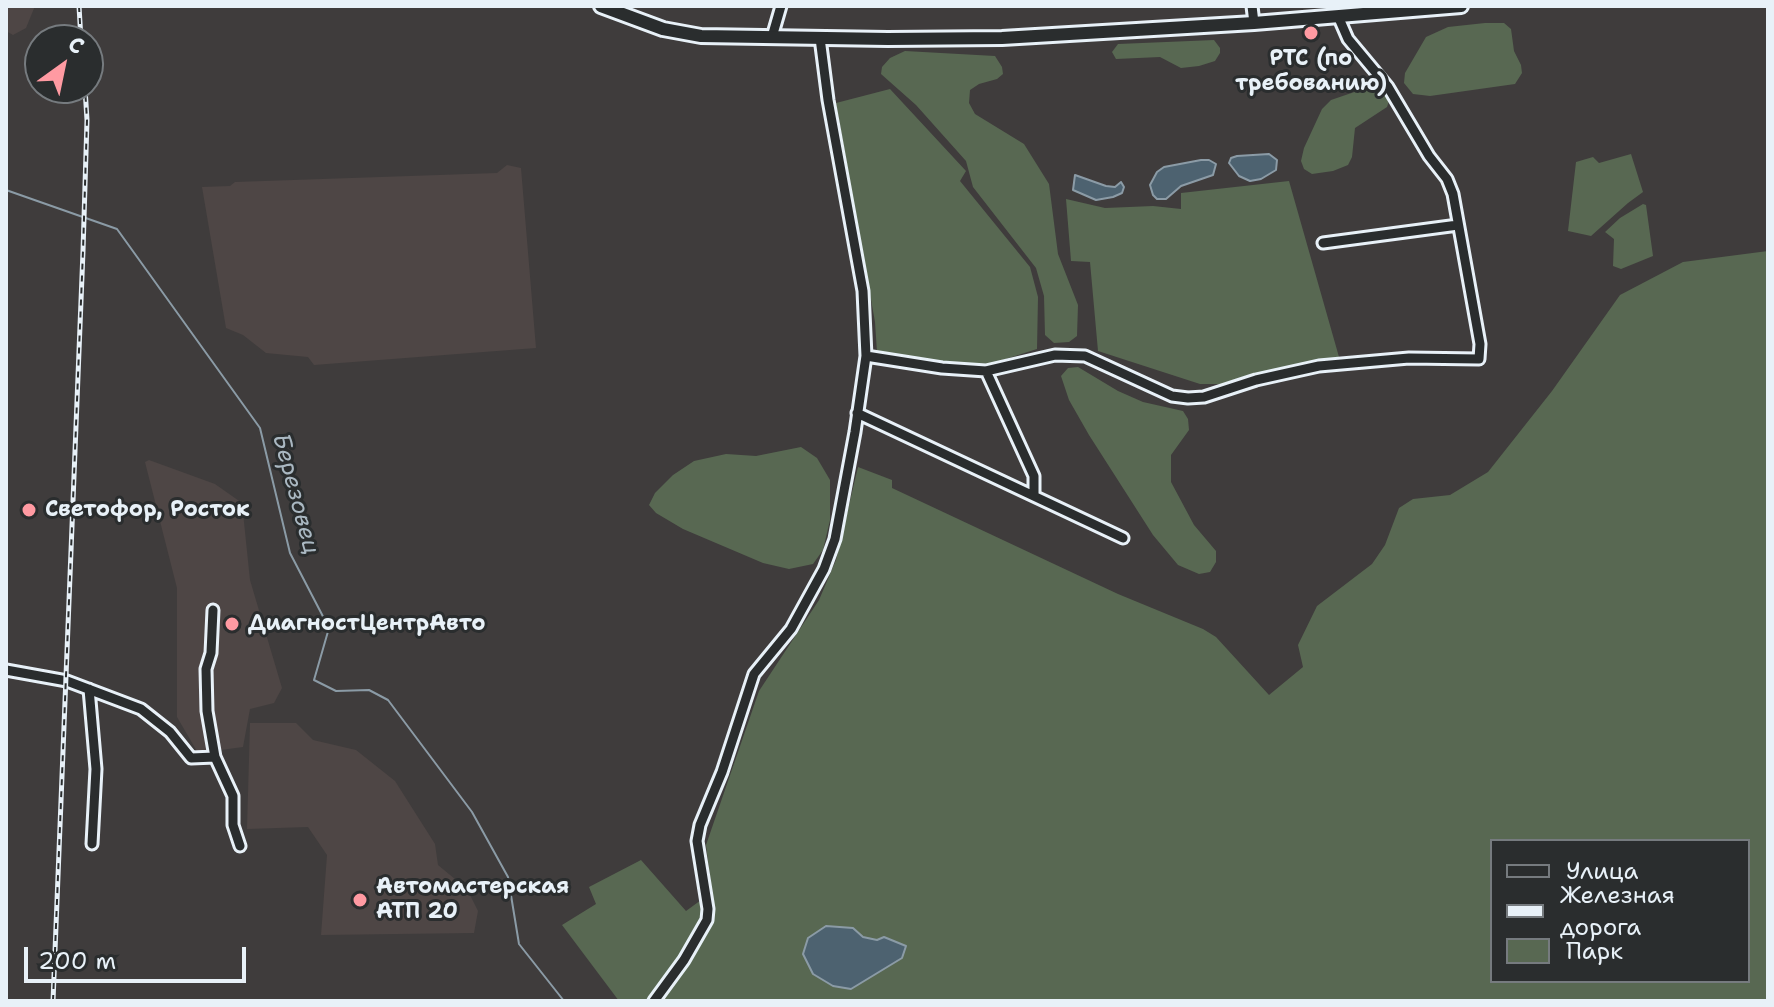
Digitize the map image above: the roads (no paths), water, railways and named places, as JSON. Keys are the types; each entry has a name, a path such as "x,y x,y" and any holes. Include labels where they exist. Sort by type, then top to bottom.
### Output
{"main road":[{"path":"601,6 685,34 820,38 1002,38 1254,23 1461,6"}],"street":[{"path":"772,37 781,6"},
{"path":"1252,6 1254,23"},
{"path":"866,356 942,368 986,371 1055,355 1085,356 1172,396 1188,398 1204,397 1256,380 1319,366 1409,358 1479,359 1480,344 1453,194 1447,179 1429,156 1388,87 1348,39 1338,16"},
{"path":"654,1001 684,960 707,920 697,841 700,825 722,772 754,674 791,629 824,569 835,539 857,413 866,356 863,291 828,100 820,38"},
{"path":"1323,243 1458,225"},
{"path":"986,371 1031,467 1034,495"},
{"path":"857,413 1123,538"},
{"path":"213,610 211,653 206,669 207,711 215,757 233,796 233,825 240,846"},
{"path":"6,670 67,681 141,709 170,732 191,758 215,757"},
{"path":"89,689 96,769 92,844"}],"water":[{"path":"1269,154 1277,160 1276,170 1261,179 1250,181 1239,176 1229,163 1231,158 1237,156"},
{"path":"1201,160 1216,164 1213,175 1181,186 1166,199 1157,199 1153,195 1150,185 1157,172 1164,167"},
{"path":"1075,175 1106,186 1115,187 1121,182 1124,187 1122,193 1096,200 1073,190"},
{"path":"826,926 853,928 863,937 877,940 884,937 906,946 902,958 851,989 833,986 813,974 803,954 808,938"}],"waterway":[{"name":"Березовец","path":"6,190 117,229 260,428 290,553 329,628 314,680 336,691 369,690 388,700 472,812 508,877 519,944 564,1001"}],"railway":[{"path":"79,6 80,24"},
{"path":"53,1001 83,251 86,104"}],"place":[{"name":"РТС (по требованию)","path":"1311,33"},
{"name":"Светофор, Росток","path":"29,510"},
{"name":"ДиагностЦентрАвто","path":"232,624"},
{"name":"Автомастерская АТП 20","path":"360,900"}]}
